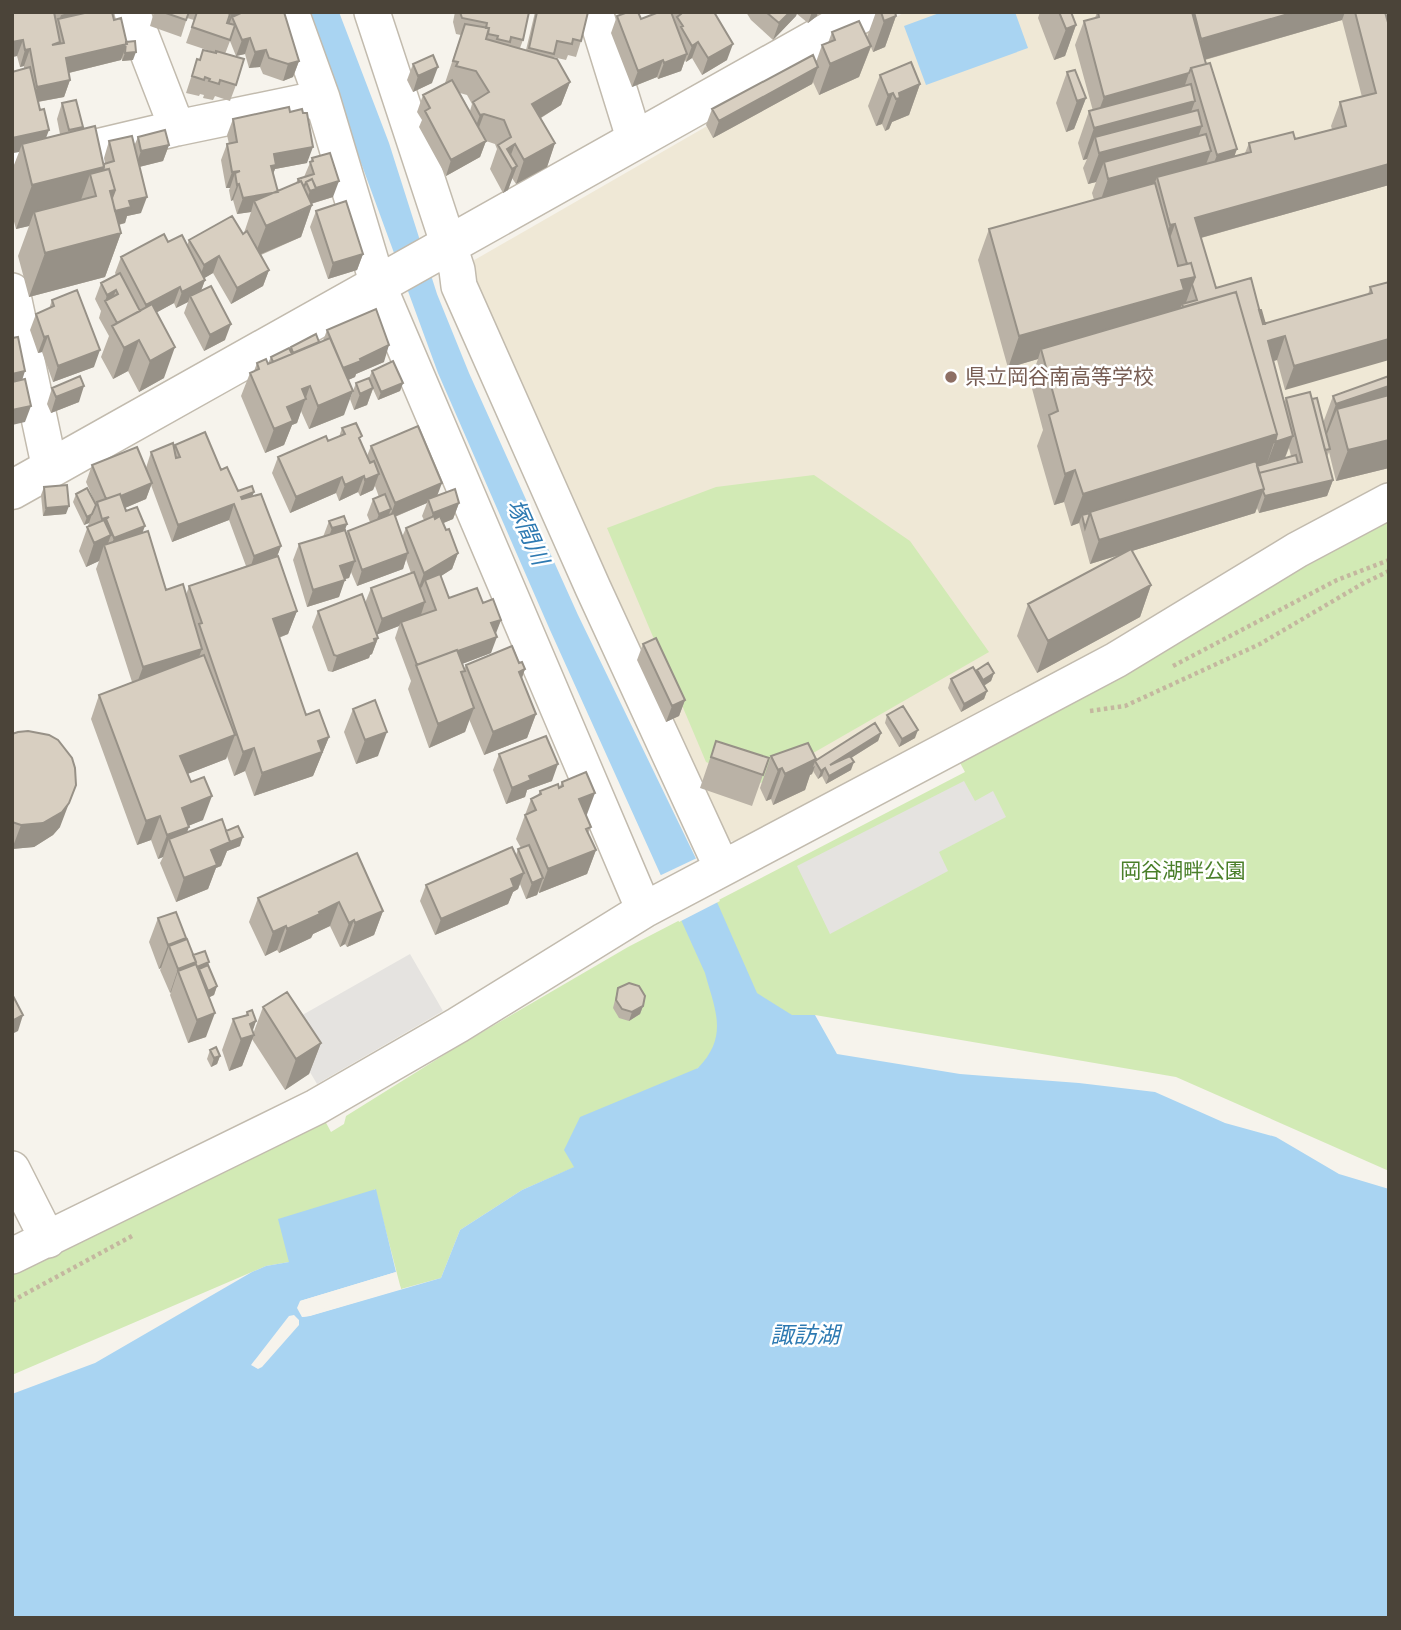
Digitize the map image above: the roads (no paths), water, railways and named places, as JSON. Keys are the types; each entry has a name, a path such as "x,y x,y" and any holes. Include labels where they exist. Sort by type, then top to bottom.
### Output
{"street":[{"path":"132,12 177,128"},
{"path":"291,12 385,281 651,906"},
{"path":"372,12 446,247 457,270 459,286 718,871"},
{"path":"595,12 635,141"},
{"path":"12,490 864,12"},
{"path":"12,167 177,128 322,98"},
{"path":"12,291 50,469"},
{"path":"12,1256 316,1107 651,906 1116,660 1297,550 1389,501"},
{"path":"12,1169 48,1240"}],"water":[{"name":"諏訪湖","path":"311,12 339,12 389,143 437,294 469,373 578,615 717,902 757,993 792,1015 815,1015 837,1054 960,1074 1155,1092 1225,1123 1276,1137 1339,1174 1389,1189 1389,1618 12,1618 12,1394 95,1363 252,1272 266,1266 289,1262 278,1219 376,1189 396,1272 300,1301 302,1317 441,1278 460,1230 522,1190 574,1167 564,1150 580,1117 698,1068 714,1045 717,1022 705,973 550,630 438,373 353,141"},
{"path":"942,12 1015,12 1028,48 926,85 904,26"}],"place":[{"name":"県立岡谷南高等学校","path":"951,377"}],"water label":[{"name":"塚間川","path":"528,532"}],"park label":[{"name":"岡谷湖畔公園","path":"1183,871"}]}
